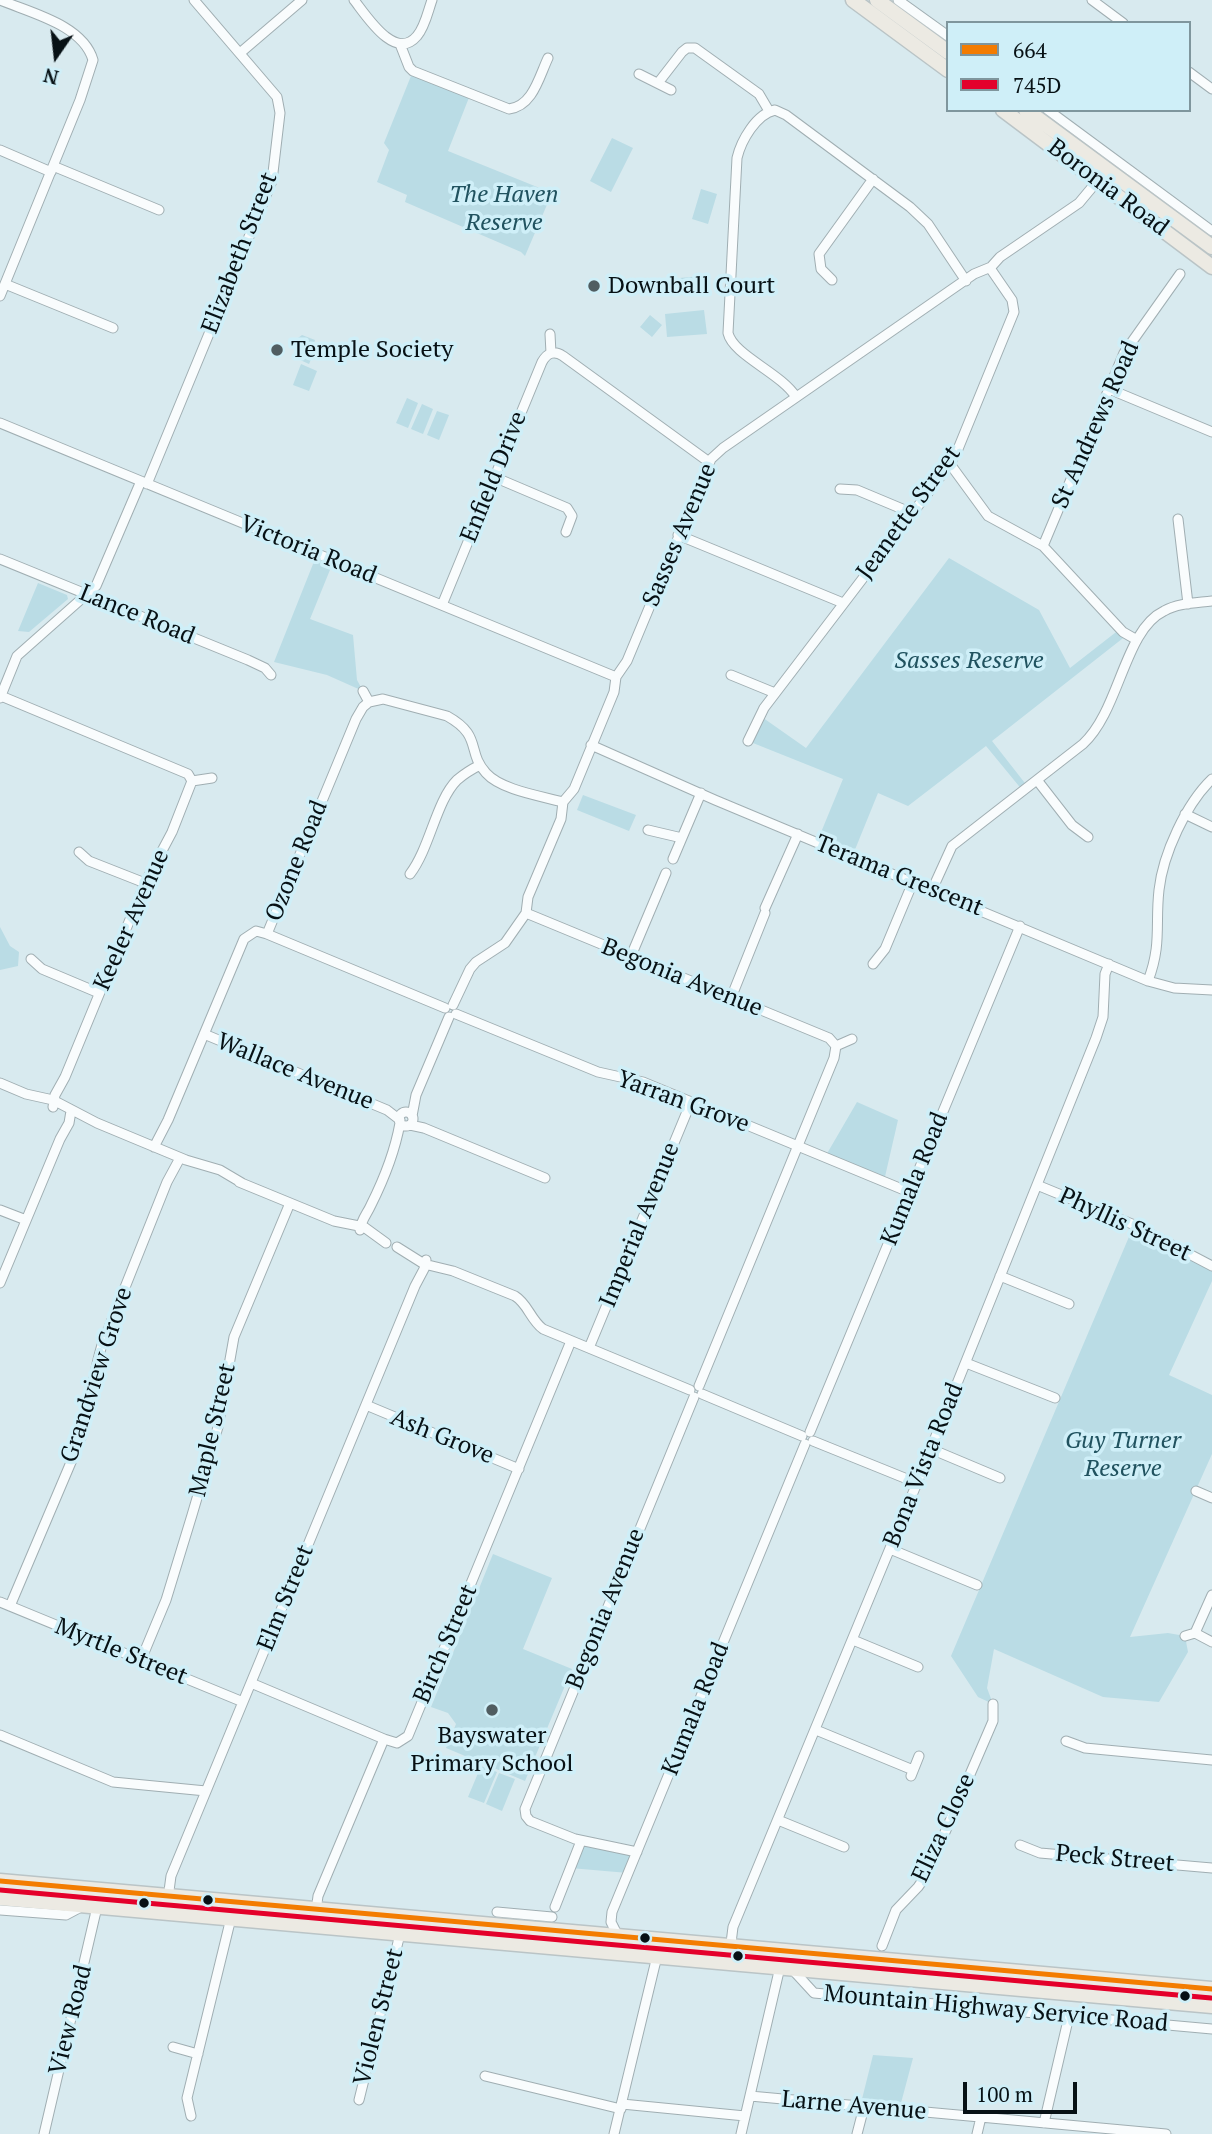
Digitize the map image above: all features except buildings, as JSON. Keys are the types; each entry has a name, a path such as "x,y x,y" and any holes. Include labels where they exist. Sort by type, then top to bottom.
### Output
{"main road":[{"path":"853,0 946,69"},
{"path":"877,0 946,51"},
{"name":"Boronia Road","path":"1006,112 1212,247"},
{"name":"Boronia Road","path":"1028,112 1212,267"},
{"path":"0,1881 316,1909 553,1916 618,1936 1212,1989"},
{"path":"0,1898 1212,2006"}],"street":[{"path":"0,0 71,30 91,53 93,60 91,72 0,296"},
{"name":"Elizabeth Street","path":"0,697 17,656 87,594 101,578 274,175 279,102 194,0"},
{"path":"240,53 302,0"},
{"path":"354,0 385,37 402,43 418,35 432,0"},
{"path":"898,0 946,35"},
{"path":"1098,2 1121,21"},
{"path":"402,43 408,66 413,71 509,109 521,106 529,98 548,58"},
{"path":"658,83 682,52 687,48 695,48 759,94 769,111"},
{"path":"1191,73 1212,89"},
{"path":"639,75 671,90"},
{"path":"796,397 786,383 734,345 728,333 737,158 741,145 761,117 769,111 779,111 786,115 923,219 966,281"},
{"path":"1051,112 1212,231"},
{"path":"0,150 159,210"},
{"name":"Sasses Avenue","path":"362,1228 470,969 505,943 526,913 528,897 561,818 563,802 574,789 614,692 615,677 627,662 709,462 723,448 796,397 978,272 990,268 1002,255 1079,203 1102,175"},
{"path":"816,283 828,277 818,259 821,250 873,179"},
{"name":"Jeanette Street","path":"748,741 759,715 950,464 1014,313 1014,303 990,268"},
{"name":"St Andrews Road","path":"1043,546 1130,343 1180,274"},
{"path":"5,284 113,328"},
{"path":"550,334 551,353 563,356 709,462"},
{"name":"Enfield Drive","path":"442,605 542,362 551,353"},
{"path":"1109,389 1212,432"},
{"name":"Victoria Road","path":"0,423 615,677"},
{"path":"950,464 988,516 1043,546 1123,632 1137,640"},
{"path":"494,477 567,508 572,516 566,532"},
{"path":"839,489 857,490 912,513"},
{"path":"1178,519 1188,604"},
{"path":"678,535 843,603"},
{"name":"Lance Road","path":"0,559 248,660 265,668 271,675"},
{"path":"932,890 952,846 1083,744 1099,726 1146,624 1169,608 1212,601"},
{"path":"731,675 775,694"},
{"path":"363,691 369,702 383,699 438,713 457,721 471,736 480,765 486,774 502,784 563,802"},
{"path":"0,697 188,774 192,782 212,778"},
{"name":"Ozone Road","path":"157,1148 244,939 256,931 267,934 356,719 369,702"},
{"name":"Terama Crescent","path":"591,745 1148,981 1174,988 1212,990"},
{"path":"410,874 420,861 451,788 460,778 480,765"},
{"path":"1148,981 1158,942 1160,880 1185,814 1197,795 1212,779"},
{"path":"1037,780 1072,825 1088,837"},
{"name":"Keeler Avenue","path":"54,1103 145,883 172,832 192,782"},
{"path":"673,859 701,793"},
{"path":"1185,814 1212,827"},
{"path":"648,830 682,838"},
{"path":"731,998 797,834"},
{"path":"79,852 89,861 145,883"},
{"path":"631,956 666,873"},
{"path":"873,964 885,949 913,882"},
{"path":"770,896 780,901"},
{"name":"Begonia Avenue","path":"526,913 829,1038 836,1046 834,1058 798,1146 525,1806 525,1814 530,1821 581,1841"},
{"name":"Kumala Road","path":"618,1936 611,1922 612,1912 1020,926"},
{"name":"Yarran Grove","path":"267,934 594,1071 643,1082 909,1192"},
{"path":"30,959 42,969 99,993"},
{"name":"Bona Vista Road","path":"729,1963 733,1927 931,1449 1101,1024 1105,974 1110,964"},
{"name":"Wallace Avenue","path":"204,1034 406,1119"},
{"path":"836,1046 852,1039"},
{"path":"0,1083 54,1103 70,1115 97,1123 204,1170 334,1221 346,1229 362,1228 372,1240 414,1252 425,1262 441,1263 453,1271 515,1296 523,1302 539,1326 571,1341 917,1483"},
{"name":"Imperial Avenue","path":"589,1348 691,1102"},
{"path":"0,1283 70,1115"},
{"path":"406,1119 545,1178"},
{"name":"Grandview Grove","path":"5,1604 79,1441 86,1422 102,1345 167,1182 180,1158"},
{"name":"Phyllis Street","path":"1037,1185 1132,1224 1212,1266"},
{"name":"Maple Street","path":"141,1660 166,1601 218,1427 234,1338 290,1203"},
{"path":"0,1210 26,1220"},
{"name":"Elm Street","path":"166,1913 171,1876 425,1262"},
{"path":"1000,1276 1069,1304"},
{"name":"Birch Street","path":"384,1739 397,1742 408,1736 571,1341"},
{"path":"966,1363 1055,1398"},
{"name":"Ash Grove","path":"366,1405 519,1469"},
{"path":"931,1449 1000,1478"},
{"path":"1196,1491 1212,1498"},
{"path":"890,1549 977,1585"},
{"path":"1195,1633 1212,1595"},
{"name":"Myrtle Street","path":"5,1604 243,1702"},
{"path":"1185,1636 1195,1633 1212,1642"},
{"path":"853,1640 918,1667"},
{"path":"251,1683 384,1739 318,1896 314,1926"},
{"name":"Eliza Close","path":"882,1946 896,1910 927,1874 993,1721 993,1704"},
{"path":"816,1730 912,1773 919,1756"},
{"path":"0,1735 113,1782 206,1791"},
{"path":"1066,1741 1085,1748 1212,1760"},
{"path":"778,1820 844,1847"},
{"path":"549,1947 553,1916 581,1841 637,1852"},
{"name":"Peck Street","path":"1020,1845 1040,1853 1212,1868"},
{"path":"0,1910 66,1915 90,1906"},
{"name":"View Road","path":"44,2134 90,1906"},
{"path":"497,1912 553,1916"},
{"path":"191,2116 187,2098 231,1918"},
{"name":"Violen Street","path":"359,2100 400,1934"},
{"path":"614,2134 659,1940"},
{"path":"741,2134 786,1968"},
{"name":"Mountain Highway Service Road","path":"786,1968 814,1993 1212,2029"},
{"path":"1044,2123 1069,2016"},
{"path":"173,2047 198,2054"},
{"path":"485,2076 622,2107 745,2116"},
{"name":"Larne Avenue","path":"750,2096 1167,2134"},
{"path":"857,2134 864,2107"},
{"path":"977,2134 981,2117"}],"green space":[{"name":"The Haven Reserve","path":"413,71 470,95 448,151 552,193 525,256 405,202 407,195 377,182 389,150 384,143"},
{"path":"612,138 633,148 611,192 590,181"},
{"path":"701,189 717,194 708,224 692,219"},
{"path":"701,276 703,293 670,296 669,279"},
{"path":"704,310 707,334 667,337 665,314"},
{"path":"650,315 662,325 652,337 640,327"},
{"path":"302,335 315,340 313,346 324,351 321,358 313,355 309,364 298,359 301,350 298,338"},
{"path":"301,364 317,371 309,391 293,385"},
{"path":"407,398 418,403 408,428 396,423"},
{"path":"422,404 433,409 423,434 411,429"},
{"path":"437,411 449,415 439,440 427,435"},
{"path":"317,554 334,560 310,619 353,635 357,680 363,691 327,675 274,662"},
{"name":"Sasses Reserve","path":"949,558 1039,610 1070,668 1120,629 1127,635 992,741 1028,787 1023,791 986,746 908,806 878,793 852,857 817,842 843,779 748,741 759,715 806,748"},
{"path":"38,583 67,595 68,599 29,632 18,631"},
{"path":"583,795 636,815 629,831 577,810"},
{"path":"0,927 10,946 19,952 18,966 0,970"},
{"path":"857,1102 898,1120 884,1181 825,1157"},
{"name":"Guy Turner Reserve","path":"1134,1225 1212,1266 1212,1281 1169,1375 1212,1395 1212,1454 1130,1637 1168,1633 1185,1636 1188,1652 1159,1702 1103,1697 994,1649 987,1688 993,1704 978,1697 951,1656"},
{"path":"493,1554 552,1578 523,1649 572,1669 525,1781 446,1748 456,1724 448,1713 431,1707"},
{"path":"481,1766 497,1772 484,1803 468,1797"},
{"path":"499,1773 515,1779 502,1811 486,1804"},
{"path":"581,1841 637,1852 628,1873 570,1868"},
{"path":"873,2055 913,2058 901,2103 862,2099"}],"transit line":[{"name":"664","path":"0,1881 1212,1989"},
{"name":"745D","path":"0,1890 1211,1998"}],"place":[{"name":"Downball Court","path":"594,286"},
{"name":"Temple Society","path":"277,350"},
{"name":"Bayswater Primary School","path":"492,1710"}]}
